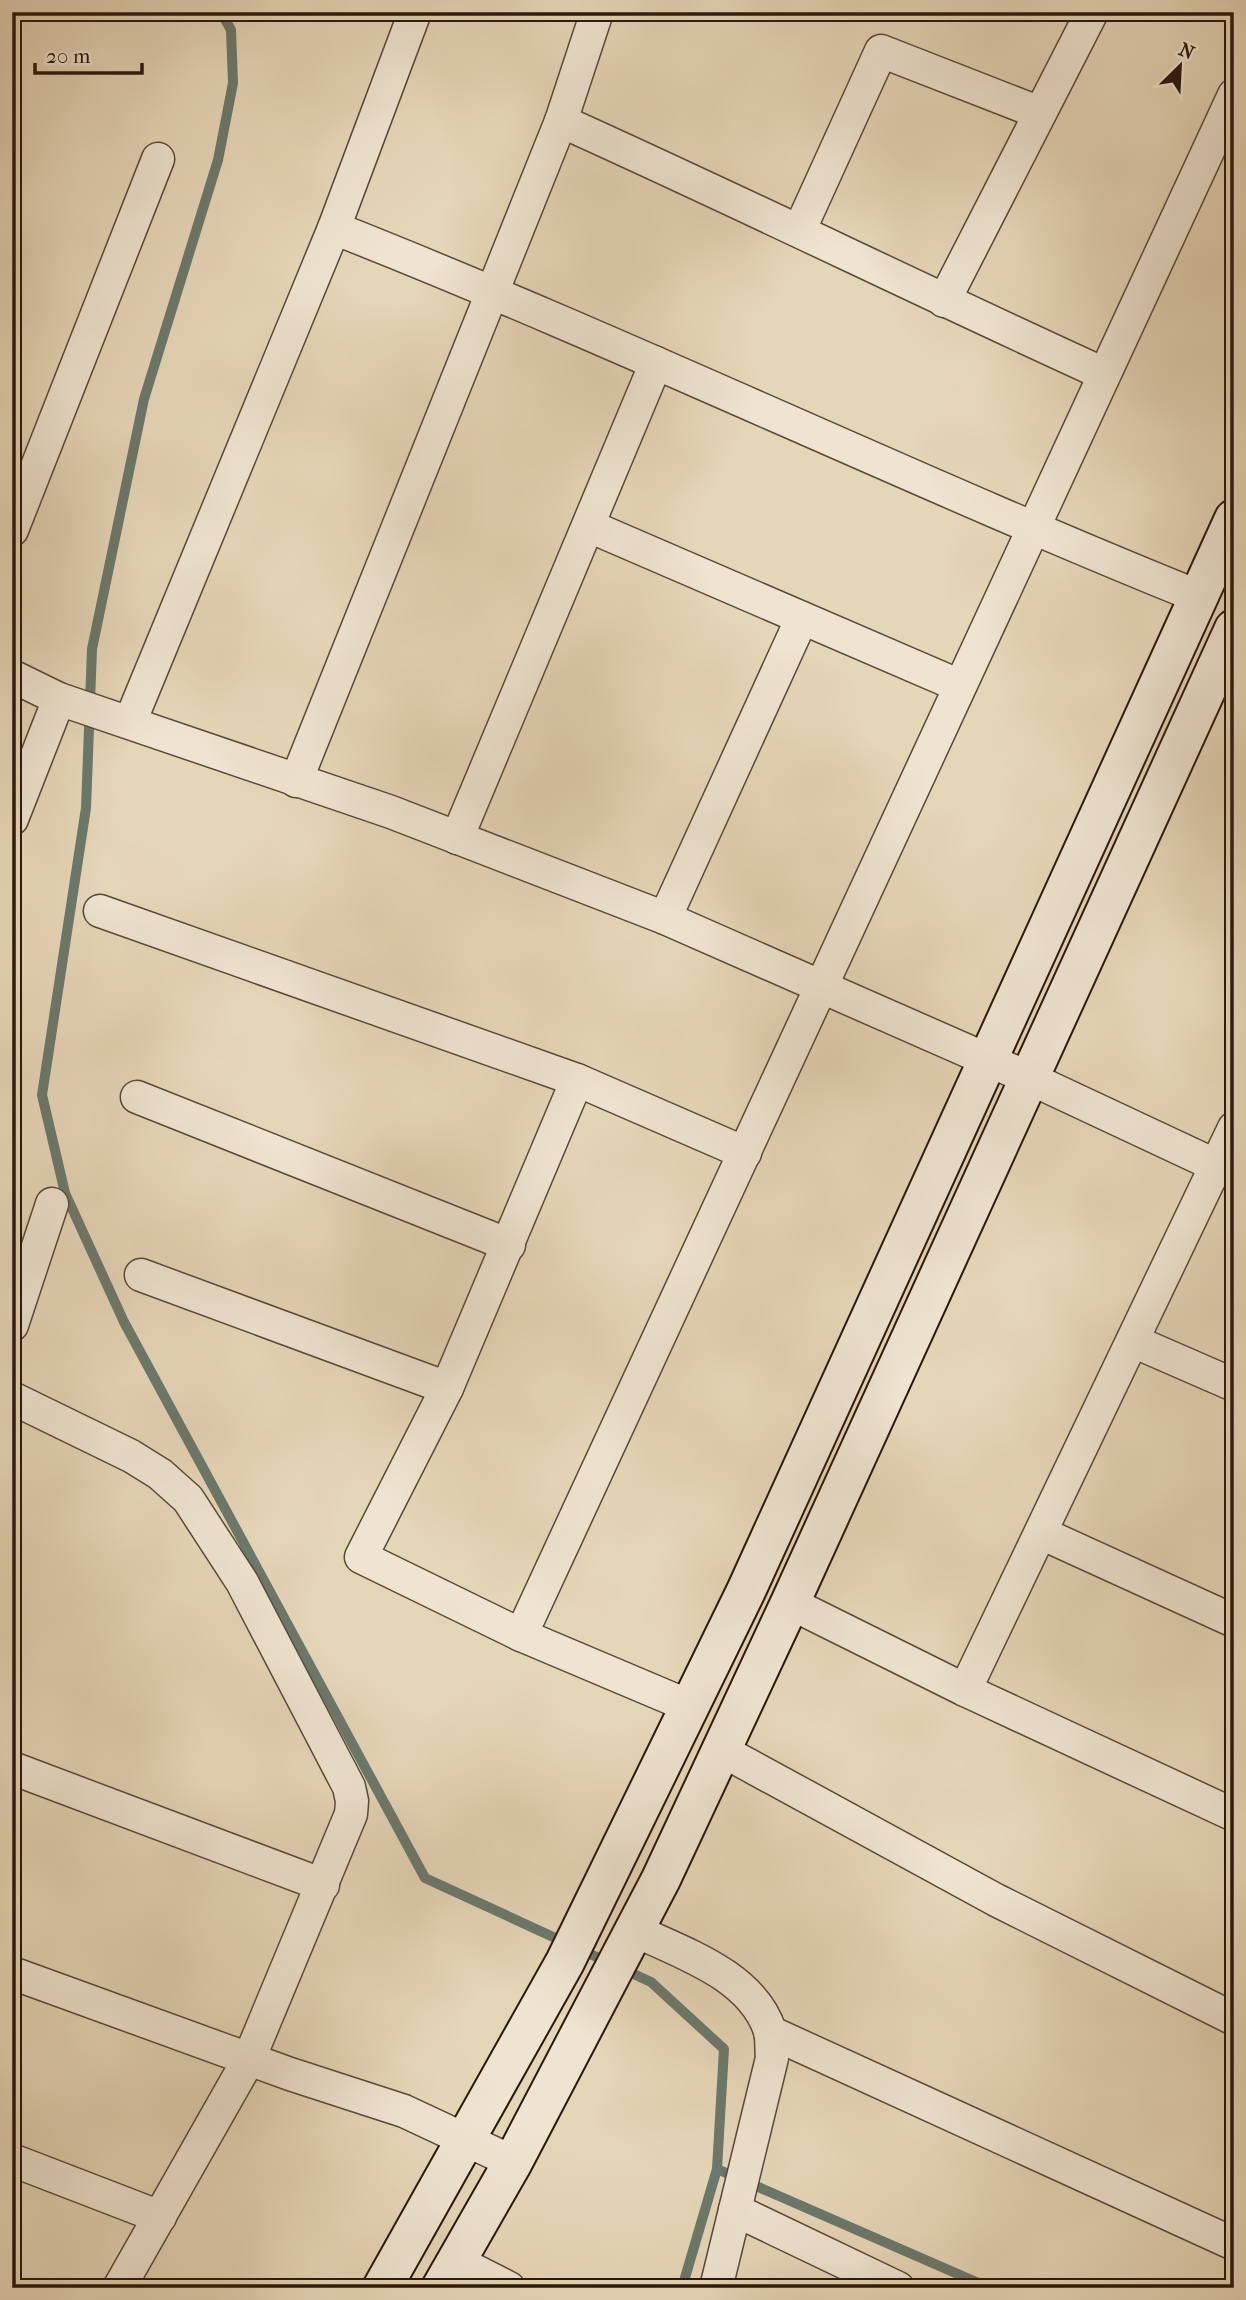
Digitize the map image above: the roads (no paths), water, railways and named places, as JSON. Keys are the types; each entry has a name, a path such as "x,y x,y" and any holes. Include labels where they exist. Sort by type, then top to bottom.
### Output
{"street":[{"path":"122,719 334,228 415,12"},
{"path":"296,781 561,121 597,12"},
{"path":"944,301 1092,12"},
{"path":"800,229 881,51 1041,113"},
{"path":"521,1635 1234,95"},
{"path":"561,121 800,229 944,301 1104,374"},
{"path":"12,530 158,159"},
{"path":"334,228 493,291 1031,529 1197,596"},
{"path":"457,838 656,363"},
{"path":"382,2288 565,1962 758,1566 1234,519"},
{"path":"589,526 960,686"},
{"path":"665,918 802,618"},
{"path":"509,2288 448,2274 513,2162 622,1953 721,1750 1230,647"},
{"path":"12,676 70,702 391,812 665,918 1029,1078 1225,1170"},
{"path":"12,820 70,702"},
{"path":"100,911 577,1080 745,1153"},
{"path":"577,1080 447,1388 361,1557 521,1635 689,1706"},
{"path":"137,1097 509,1245"},
{"path":"965,1690 1133,1341 1225,1170 1234,1128"},
{"path":"12,1325 52,1204"},
{"path":"141,1275 447,1388"},
{"path":"1133,1341 1234,1385"},
{"path":"12,1398 160,1474 188,1499 242,1582 349,1787 352,1801 351,1814 323,1885 249,2059 119,2288"},
{"path":"1041,1533 1234,1621"},
{"path":"790,1603 965,1690 1234,1815"},
{"path":"721,1750 996,1900 1234,2019"},
{"path":"12,1768 323,1885"},
{"path":"622,1953 726,1977 758,2008 770,2032 772,2058 716,2288"},
{"path":"12,1973 249,2059 404,2110 513,2162"},
{"path":"770,2032 1234,2244"},
{"path":"12,2160 160,2217"},
{"path":"737,2203 898,2288"}],"waterway":[{"path":"221,12 231,30 233,83 218,160 144,399 92,649 86,808 42,1095 65,1193 124,1322 425,1878 651,1982 724,2049 717,2169 682,2288"},
{"path":"717,2169 990,2288"}]}
